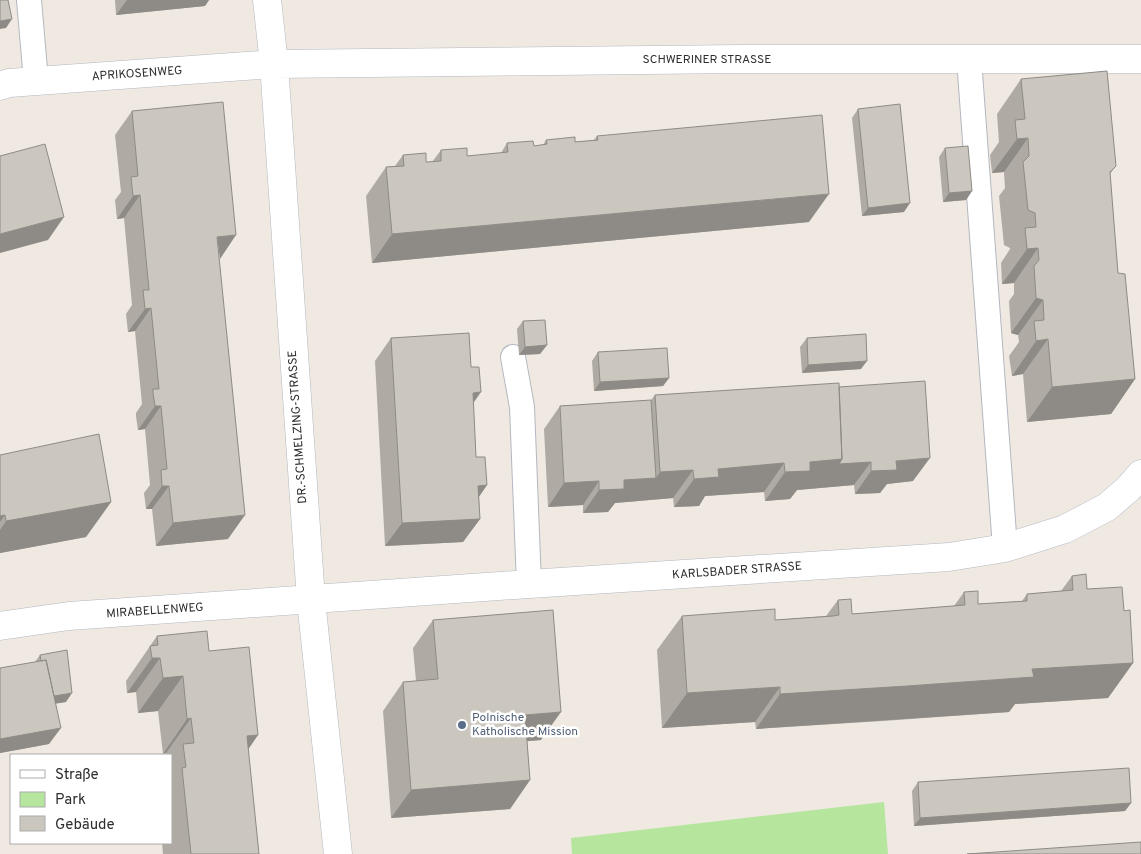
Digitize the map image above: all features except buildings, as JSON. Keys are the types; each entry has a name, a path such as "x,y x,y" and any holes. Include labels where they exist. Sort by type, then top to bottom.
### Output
{"street":[{"name":"DR.-SCHMELZING-STRASSE","path":"267,0 274,64 311,600 338,854"},
{"name":"SCHWERINER STRASSE","path":"274,64 741,59 1141,59"},
{"name":"APRIKOSENWEG","path":"0,86 9,83 274,64"},
{"name":"KARLSBADER STRASSE","path":"311,600 949,557 1005,548 1065,529 1107,508 1141,474"},
{"name":"MIRABELLENWEG","path":"0,626 69,616 311,600"}],"lane":[{"path":"28,0 36,81"},
{"path":"970,59 1005,548"},
{"path":"513,357 522,407 530,584"}],"green space":[{"path":"884,802 888,854 572,854 571,838"}],"place":[{"name":"Polnische Katholische Mission","path":"462,725"}]}
